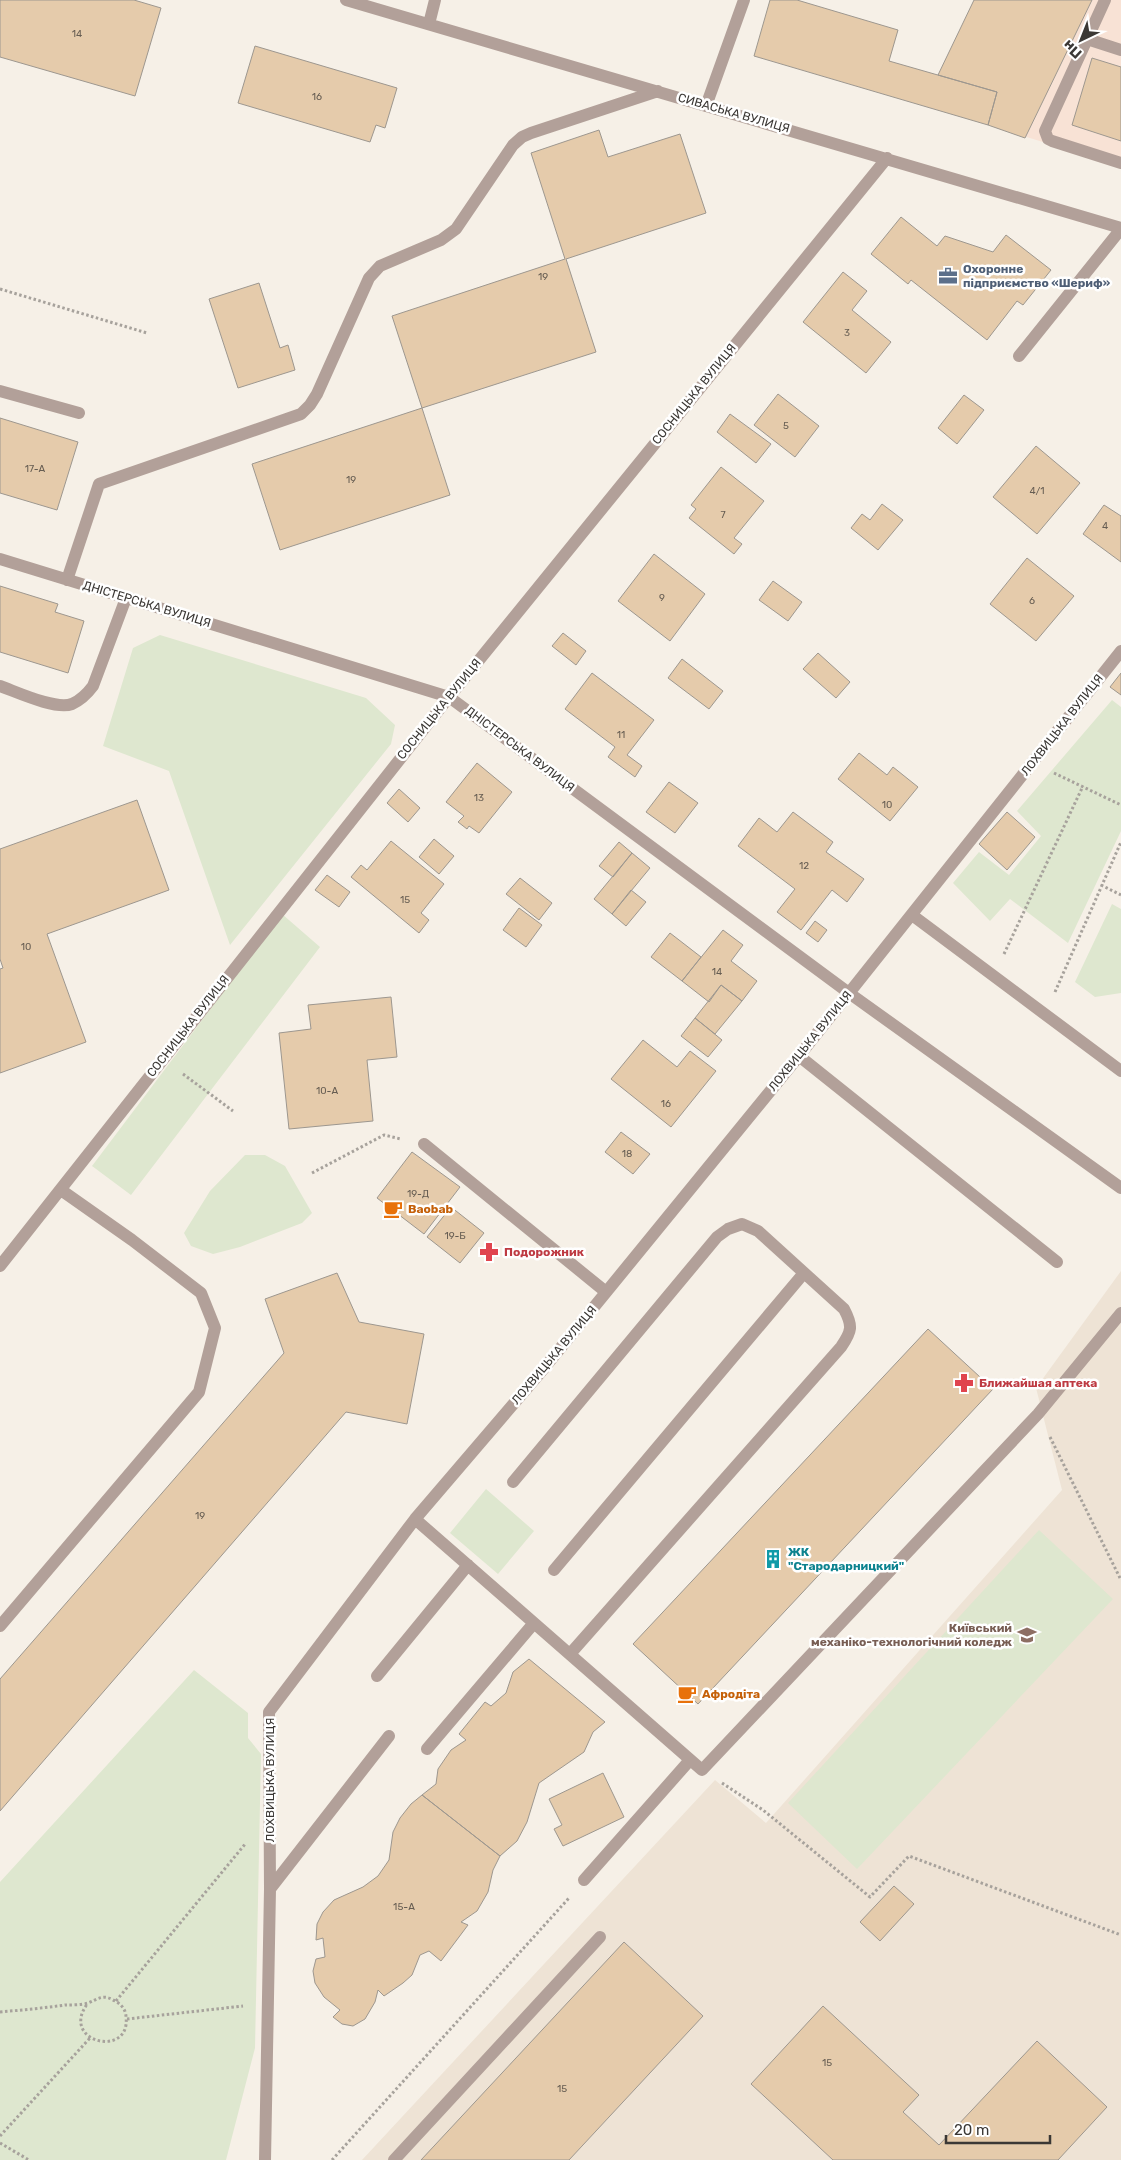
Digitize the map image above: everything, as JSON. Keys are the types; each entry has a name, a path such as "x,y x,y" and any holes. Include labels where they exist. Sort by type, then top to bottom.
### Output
{"street":[{"name":"СИВАСЬКА ВУЛИЦЯ","path":"346,0 887,158 1121,229"},
{"path":"428,24 435,0"},
{"path":"706,106 744,0"},
{"path":"1105,0 1045,131 1052,141 1121,164"},
{"path":"1087,40 1121,50"},
{"path":"67,580 99,484 301,414 310,406 317,394 369,278 380,266 440,240 456,229 513,145 522,137 531,133 658,91"},
{"name":"СОСНИЦЬКА ВУЛИЦЯ","path":"2,1260 61,1190 162,1058 449,696 887,158"},
{"path":"1019,356 1121,229"},
{"path":"0,391 79,413"},
{"name":"ДНІСТЕРСЬКА ВУЛИЦЯ","path":"0,558 449,696 849,993 1121,1188"},
{"path":"0,686 53,704 70,704 84,697 93,686 126,598"},
{"name":"ЛОХВИЦЬКА ВУЛИЦЯ","path":"265,2160 270,1889 269,1712 415,1519 606,1292 799,1056 1121,651"},
{"path":"912,915 1121,1071"},
{"path":"799,1056 1056,1262"},
{"path":"424,1144 606,1292"},
{"path":"0,1626 199,1392 215,1328 201,1294 132,1240 61,1190"},
{"path":"513,1482 717,1237 728,1229 742,1224 758,1231 844,1309 851,1322 850,1334 842,1347 570,1654"},
{"path":"554,1570 804,1273"},
{"path":"415,1519 702,1770 1038,1414 1121,1313"},
{"path":"377,1676 468,1565"},
{"path":"427,1749 534,1623"},
{"path":"270,1889 388,1736"},
{"path":"584,1880 690,1760"},
{"path":"394,2160 600,1937"}],"path":[{"path":"0,289 147,333"},
{"path":"1032,762 1121,805"},
{"path":"994,975 1083,786"},
{"path":"1045,1013 1121,842"},
{"path":"1101,885 1121,895"},
{"path":"162,1058 232,1111"},
{"path":"312,1173 384,1135 424,1144"},
{"path":"1038,1414 1121,1580"},
{"path":"702,1770 763,1810 870,1897 909,1856 1121,1935"},
{"path":"116,2001 270,1813"},
{"path":"332,2160 584,1880"},
{"path":"0,2012 88,2003 102,1997 122,2005 127,2019 123,2032 112,2041 96,2042 90,2038 84,2032 81,2017 88,2003"},
{"path":"127,2019 268,2003"},
{"path":"0,2136 90,2038"},
{"path":"0,2143 30,2160"}],"shaded area":[{"path":"1050,0 1121,0 1121,166 991,126"},
{"name":"Київський механіко-технологічний коледж","path":"1121,1271 1121,2160 362,2160 715,1780 766,1823 1062,1490 1036,1388"}],"green space":[{"path":"160,635 366,698 395,725 391,744 230,945 169,771 103,746 133,648"},
{"path":"1112,700 1121,707 1121,831 1068,943 1010,899 990,921 953,883 979,852 1009,875 1041,836 1017,811"},
{"path":"1112,904 1121,909 1121,993 1095,997 1075,982"},
{"path":"282,914 320,947 131,1195 92,1166"},
{"path":"245,1155 265,1155 285,1166 312,1213 302,1223 240,1247 213,1254 191,1246 184,1233 210,1191"},
{"path":"486,1489 534,1531 498,1574 450,1533"},
{"path":"1039,1530 1113,1599 857,1869 788,1803"},
{"path":"194,1670 248,1713 248,1738 261,1754 255,2048 226,2160 0,2160 0,1882"}],"building":[{"path":"0,0 134,0 161,8 135,96 0,57"},
{"path":"770,0 797,0 898,30 889,61 997,92 988,125 754,56"},
{"path":"974,0 1092,0 1025,138 988,125 997,92 938,75"},
{"path":"255,46 397,88 385,128 376,125 370,142 238,103"},
{"path":"1092,58 1121,67 1121,141 1072,125"},
{"path":"599,130 608,157 680,134 706,213 566,259 596,352 422,408 392,316 565,259 531,153"},
{"path":"901,217 937,246 945,236 993,252 1006,235 1051,270 1023,305 1017,301 987,340 911,280 908,284 871,254"},
{"path":"843,272 867,291 852,310 891,342 866,373 803,322"},
{"path":"259,283 280,348 288,345 295,370 238,388 209,299"},
{"path":"778,394 819,426 795,457 754,425"},
{"path":"964,395 984,410 957,444 938,428"},
{"path":"422,408 450,495 280,550 252,464"},
{"path":"730,414 771,444 756,463 717,432"},
{"path":"0,418 78,442 57,510 0,493"},
{"path":"1036,446 1080,483 1037,534 993,497"},
{"path":"721,467 764,501 734,538 742,544 734,554 689,518 696,509 691,505"},
{"path":"882,504 903,520 878,550 851,528 862,514 870,520"},
{"path":"1104,505 1121,516 1121,562 1083,534"},
{"path":"654,554 705,594 670,641 618,601"},
{"path":"1027,558 1074,596 1036,641 990,604"},
{"path":"773,581 802,602 788,621 759,600"},
{"path":"0,586 58,604 55,612 84,621 68,673 0,652"},
{"path":"563,633 586,651 576,665 552,646"},
{"path":"818,653 850,682 836,698 803,669"},
{"path":"682,659 723,691 709,709 668,678"},
{"path":"592,673 654,720 627,755 642,766 635,777 608,757 615,747 565,709"},
{"path":"1121,673 1121,695 1110,687"},
{"path":"859,753 887,775 893,767 918,787 890,821 838,779"},
{"path":"477,763 512,792 479,833 469,826 467,829 458,822 464,816 446,802"},
{"path":"669,782 698,803 675,833 646,812"},
{"path":"399,789 420,808 408,822 387,803"},
{"path":"137,800 169,890 47,934 86,1042 0,1073 0,969 3,968 0,959 0,849"},
{"path":"793,812 833,842 826,852 864,879 847,902 832,890 801,930 777,912 795,889 738,846 759,818 777,832"},
{"path":"1007,812 1035,837 1007,870 979,844"},
{"path":"434,839 454,856 439,874 419,857"},
{"path":"391,841 444,884 421,913 429,920 419,933 351,877 361,865 367,870"},
{"path":"619,842 632,853 613,877 599,866"},
{"path":"632,853 650,868 612,914 594,899"},
{"path":"327,875 350,892 339,907 315,890"},
{"path":"520,878 552,903 539,920 506,894"},
{"path":"631,890 646,902 626,926 612,914"},
{"path":"519,908 542,925 526,947 503,930"},
{"path":"815,921 827,930 818,942 806,933"},
{"path":"723,930 743,945 731,961 757,981 742,1001 721,985 709,1002 682,981"},
{"path":"670,933 701,957 682,981 651,957"},
{"path":"721,985 742,1001 715,1034 695,1018"},
{"path":"391,997 397,1057 367,1060 373,1121 289,1129 279,1033 311,1029 308,1005"},
{"path":"695,1018 722,1040 708,1057 681,1036"},
{"path":"643,1040 677,1067 690,1051 716,1071 671,1127 611,1079"},
{"path":"621,1132 650,1154 633,1174 605,1152"},
{"path":"412,1152 460,1187 424,1234 377,1198"},
{"path":"451,1207 484,1233 460,1263 427,1237"},
{"path":"337,1273 359,1322 424,1334 407,1424 346,1412 0,1811 0,1679 284,1353 265,1299"},
{"name":"ЖК \"Стародарницкий\"","path":"928,1329 993,1389 698,1704 633,1644"},
{"path":"529,1659 605,1722 593,1732 584,1752 539,1783 527,1822 517,1841 500,1856 422,1795 436,1784 438,1769 451,1750 466,1740 459,1734 485,1702 491,1706 506,1693 513,1672"},
{"path":"603,1773 624,1817 563,1846 554,1829 562,1825 549,1799"},
{"path":"422,1795 500,1856 493,1870 488,1892 477,1911 461,1922 468,1925 441,1961 429,1951 420,1955 412,1975 403,1983 384,1996 378,1990 375,2002 365,2019 353,2026 342,2024 333,2017 340,2010 324,1997 315,1983 313,1971 316,1959 325,1957 323,1938 316,1940 317,1924 323,1912 334,1900 363,1887 378,1876 389,1860 393,1832 400,1818 411,1804"},
{"path":"894,1886 914,1904 880,1941 860,1922"},
{"path":"624,1942 703,2016 569,2160 421,2160"},
{"path":"823,2006 919,2095 903,2112 939,2145 1037,2041 1107,2107 1058,2160 833,2160 751,2084"}],"place":[{"name":"Охоронне підприємство «Шериф»","path":"948,276"},
{"name":"Baobab","path":"393,1209"},
{"name":"Подорожник","path":"489,1252"},
{"name":"Ближайшая аптека","path":"964,1383"},
{"name":"ЖК \"Стародарницкий\"","path":"773,1559"},
{"name":"Київський механіко-технологічний коледж","path":"1027,1635"},
{"name":"Афродіта","path":"687,1694"}]}
